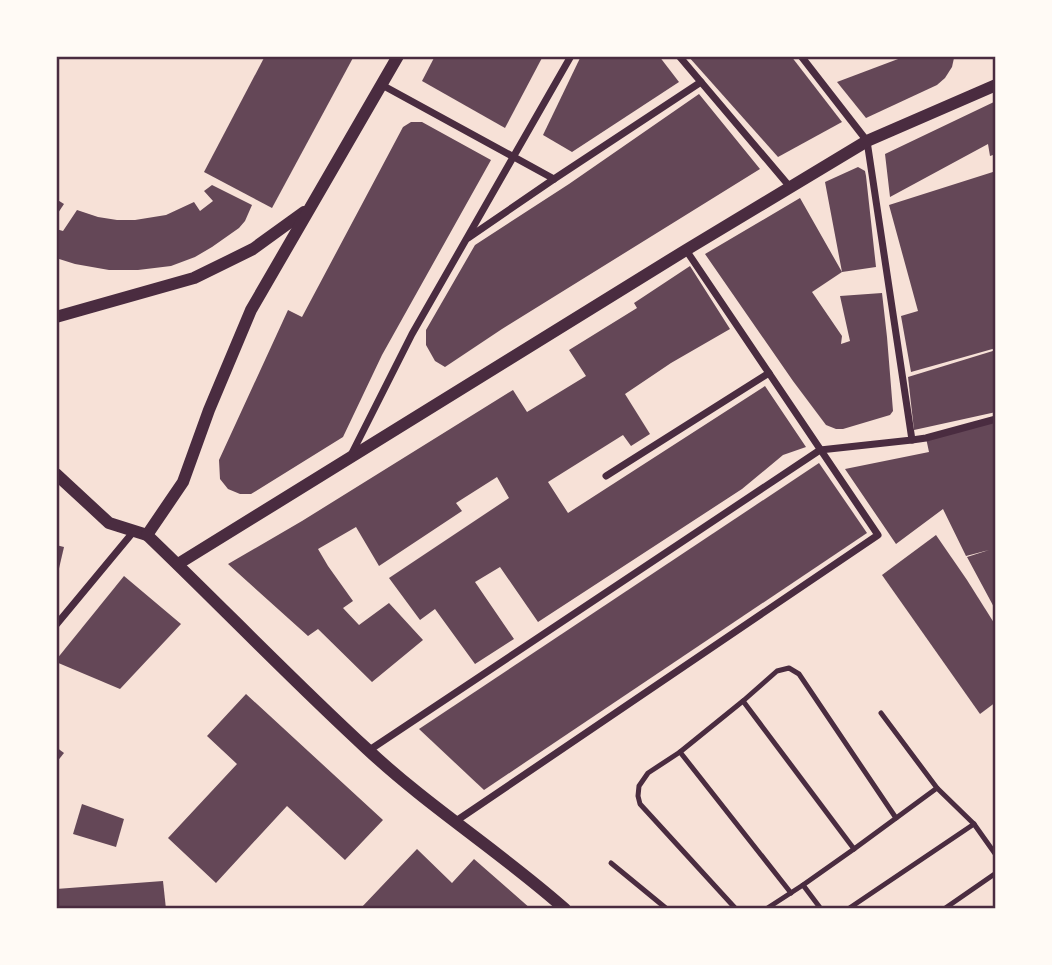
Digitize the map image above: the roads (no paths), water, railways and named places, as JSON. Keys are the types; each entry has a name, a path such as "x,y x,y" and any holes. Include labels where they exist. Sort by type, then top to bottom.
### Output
{"street":[{"path":"56,625 141,533 183,482 209,410 251,310 398,56"},
{"path":"349,459 412,334 570,56"},
{"path":"679,56 790,187"},
{"path":"801,56 867,141 912,440"},
{"path":"465,241 701,82"},
{"path":"382,85 554,179"},
{"path":"178,564 867,141 996,85"},
{"path":"56,317 194,278 253,249 310,207"},
{"path":"456,821 878,535 686,250"},
{"path":"606,476 769,373"},
{"path":"368,751 820,450 926,438 996,419"},
{"path":"56,474 109,523 141,533 178,564 368,751 540,886 565,909"}],"lane":[{"path":"736,909 640,804 639,786 648,773 680,752 777,671 789,668 799,674 897,818"},
{"path":"743,701 854,849"},
{"path":"881,713 937,788 974,824 996,855"},
{"path":"680,752 791,893"},
{"path":"765,909 803,885 937,788"},
{"path":"848,909 974,824"},
{"path":"611,863 667,909"},
{"path":"944,909 996,873"},
{"path":"803,885 821,909"}]}
